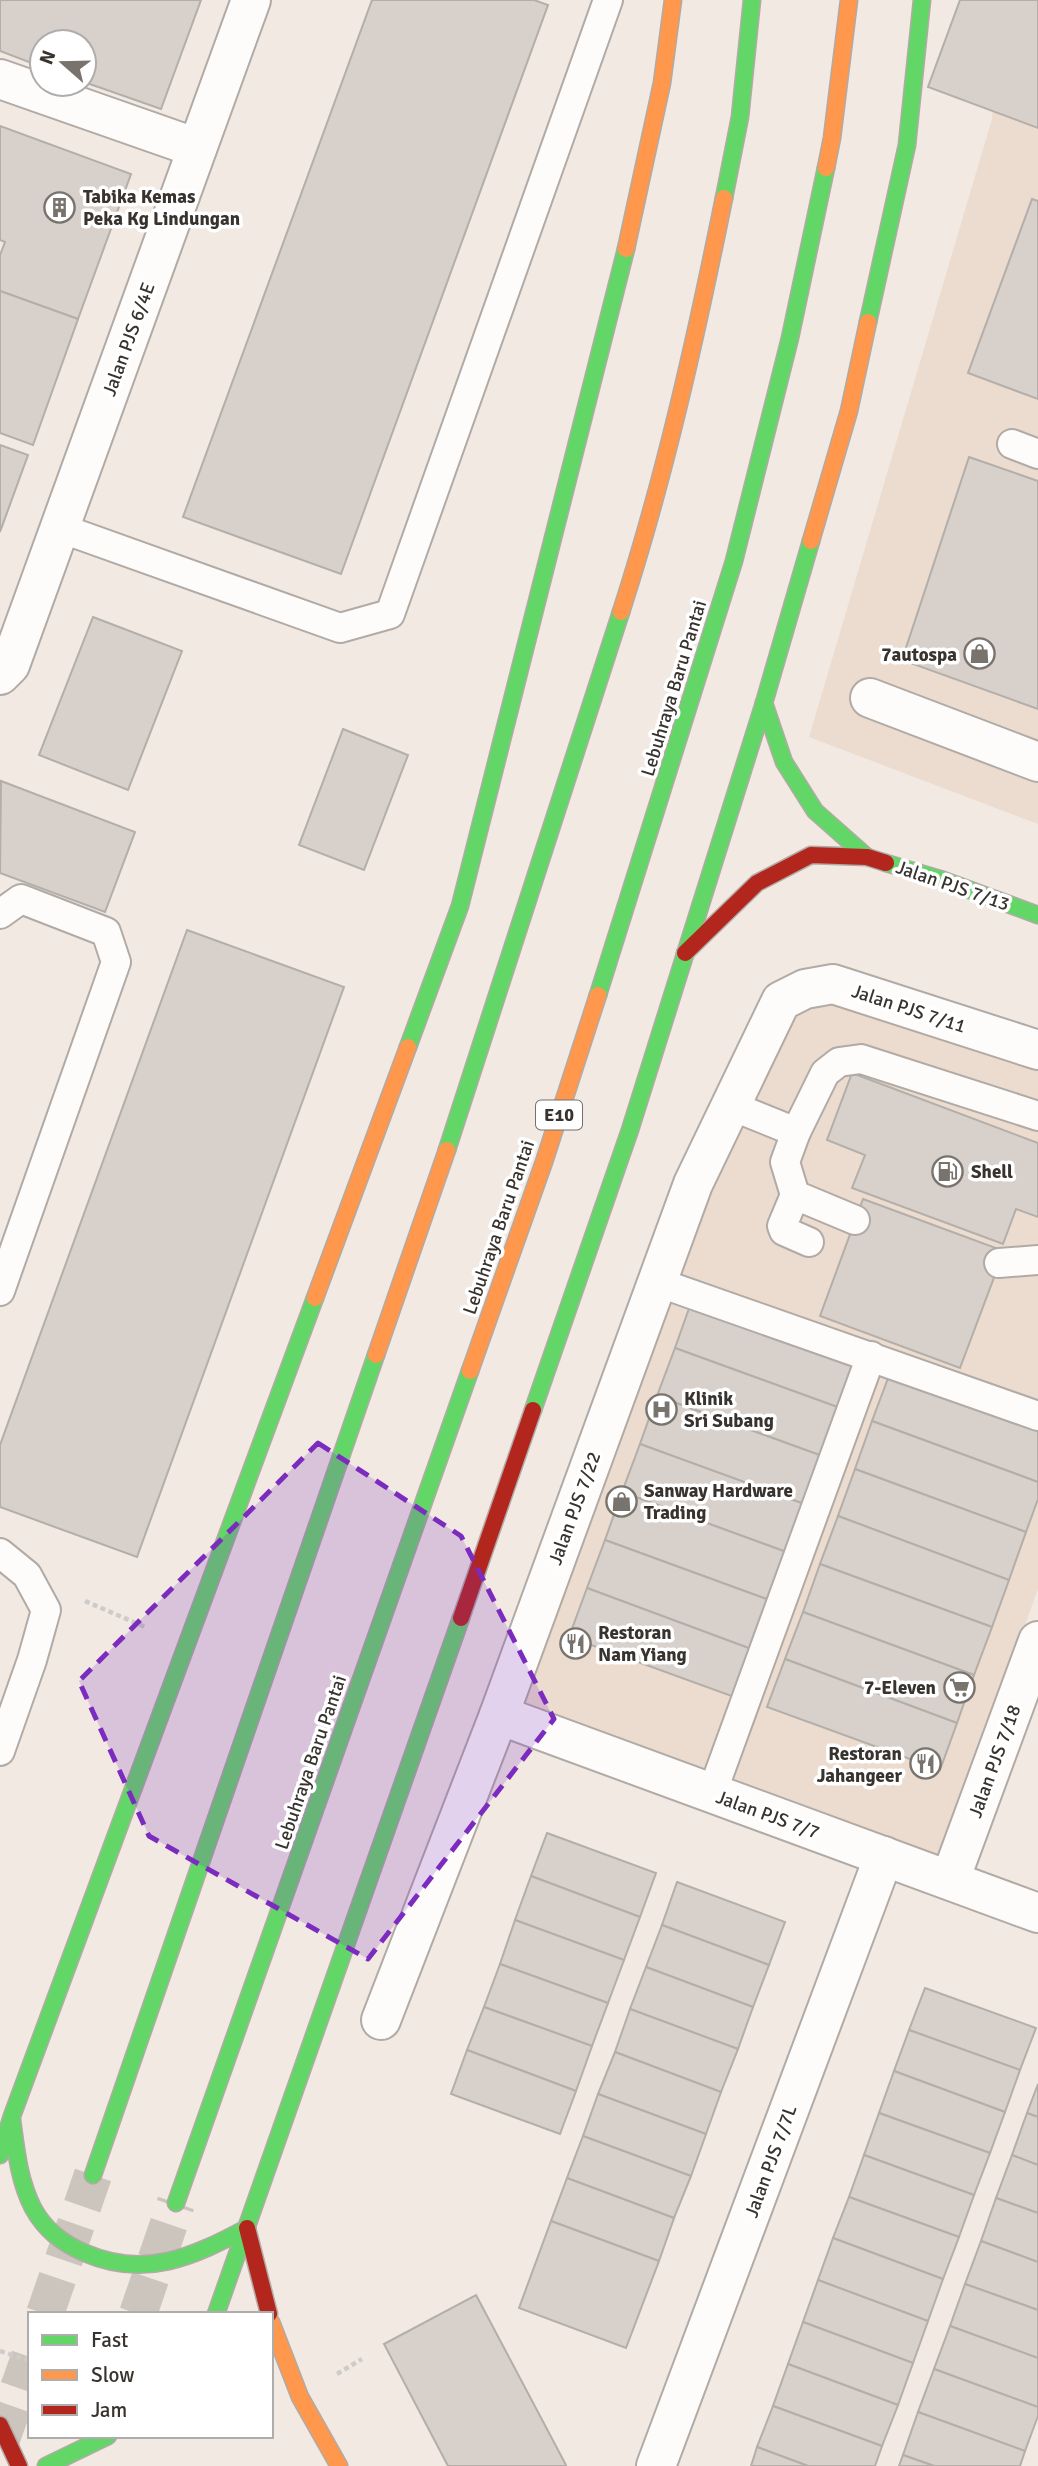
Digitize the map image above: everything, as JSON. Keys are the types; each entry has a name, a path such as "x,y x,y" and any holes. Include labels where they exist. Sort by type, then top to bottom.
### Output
{"main road":[{"path":"0,2155 6,2119 460,906 622,269 662,83 673,0"},
{"path":"93,2175 453,1133 646,536 700,317 735,144 751,0"},
{"name":"Lebuhraya Baru Pantai","path":"176,2203 544,1162 649,837 734,561 795,312 832,138 849,0"},
{"path":"217,2312 630,1130 764,703 849,411 907,145 922,0"},
{"name":"Jalan PJS 7/13","path":"764,703 784,762 815,811 867,857"},
{"name":"Jalan PJS 7/13","path":"685,953 757,883 811,855 867,857 940,879 1038,915"},
{"path":"6,2119 21,2178 39,2219 60,2242 89,2256 131,2267 176,2261 212,2248 247,2228"},
{"path":"247,2228 268,2312"},
{"path":"273,2328 286,2370 319,2438 339,2466"},
{"path":"0,2425 19,2466"},
{"path":"46,2466 104,2438"}],"street":[{"name":"Jalan PJS 6/4E","path":"0,675 10,665 251,0"},
{"path":"0,79 197,148"},
{"path":"870,698 1038,762"},
{"name":"Jalan PJS 7/11","path":"781,1001 805,989 833,984 1038,1050"},
{"name":"Jalan PJS 7/22","path":"380,2020 499,1714 693,1184 781,1001"},
{"name":"Jalan PJS 7/18","path":"950,1881 1038,1641"},
{"name":"Jalan PJS 7/7","path":"499,1714 1038,1913"},
{"name":"Jalan PJS 7/7L","path":"656,2466 884,1856"}],"lane":[{"path":"60,528 340,628 390,614 608,0"},
{"path":"1012,444 1038,454"},
{"path":"0,914 21,899 106,932 116,962 0,1291"},
{"path":"809,1242 783,1231 782,1226 795,1195 785,1162 796,1132 825,1073 839,1062 861,1059 1038,1115"},
{"path":"729,1105 796,1132"},
{"path":"795,1195 855,1220"},
{"path":"999,1263 1038,1260"},
{"path":"657,1282 1038,1416"},
{"path":"712,1793 872,1356"},
{"path":"0,1553 27,1575 46,1610 32,1660 0,1751"}],"path":[{"path":"0,2351 28,2360"}],"highlighted area":[{"path":"318,1443 461,1536 554,1719 368,1959 149,1836 79,1681"}],"shaded area":[{"path":"1000,0 1038,0 1038,824 809,737 992,119"},
{"path":"821,1003 842,1004 1038,1067 1038,1589 939,1860 520,1703 710,1189 794,1013"}],"building":[{"path":"0,0 201,0 161,109 98,87 98,28 28,28 28,62 0,51"},
{"path":"372,0 534,0 548,5 341,574 183,517"},
{"path":"960,0 1038,0 1038,128 928,87"},
{"name":"Tabika Kemas Peka Kg Lindungan","path":"0,126 131,174 78,319 0,291 0,255 5,242 0,240"},
{"path":"1032,199 1038,201 1038,399 968,373"},
{"path":"0,291 78,319 33,445 0,433"},
{"path":"0,445 28,455 0,532"},
{"path":"969,457 1038,481 1038,709 902,660"},
{"path":"93,617 182,651 128,790 39,755"},
{"path":"343,729 408,755 364,870 299,845"},
{"path":"1,781 135,832 105,912 0,873"},
{"path":"187,930 344,987 137,1557 0,1507 0,1445"},
{"name":"Shell","path":"852,1073 1038,1143 1038,1217 1016,1209 1003,1244 852,1188 865,1155 827,1140"},
{"path":"863,1199 1004,1251 960,1368 820,1316"},
{"path":"692,1300 860,1361 843,1409 675,1348"},
{"path":"675,1348 843,1409 825,1457 657,1396"},
{"path":"890,1373 1038,1428 1038,1482 872,1421"},
{"path":"657,1396 825,1457 807,1505 640,1444"},
{"path":"872,1421 1038,1482 1038,1499 1026,1532 855,1469"},
{"path":"640,1444 807,1505 789,1553 622,1492"},
{"path":"855,1469 1026,1532 1009,1580 838,1516"},
{"path":"622,1492 789,1553 772,1601 605,1540"},
{"path":"838,1516 1009,1580 992,1627 820,1564"},
{"path":"605,1540 772,1601 754,1650 587,1588"},
{"path":"820,1564 992,1627 974,1675 803,1612"},
{"path":"587,1588 754,1650 737,1698 569,1637"},
{"path":"803,1612 974,1675 957,1723 785,1659"},
{"path":"785,1659 957,1723 940,1770 767,1707"},
{"path":"547,1833 656,1873 640,1917 531,1876"},
{"path":"531,1876 640,1917 624,1960 515,1920"},
{"path":"677,1882 785,1922 769,1965 662,1925"},
{"path":"515,1920 624,1960 608,2003 500,1964"},
{"path":"662,1925 769,1965 753,2007 646,1967"},
{"path":"500,1964 608,2003 592,2046 484,2007"},
{"path":"646,1967 753,2007 738,2049 630,2009"},
{"path":"925,1988 1036,2028 1020,2070 909,2030"},
{"path":"484,2007 592,2046 576,2091 467,2050"},
{"path":"630,2009 738,2049 721,2092 615,2052"},
{"path":"909,2030 1020,2070 1005,2112 894,2071"},
{"path":"467,2050 576,2091 560,2134 451,2094"},
{"path":"615,2052 721,2092 706,2134 598,2094"},
{"path":"894,2071 1005,2112 990,2153 879,2113"},
{"path":"1038,2084 1038,2117 1027,2113"},
{"path":"598,2094 706,2134 691,2176 583,2136"},
{"path":"879,2113 990,2153 974,2195 864,2155"},
{"path":"1027,2113 1038,2117 1038,2165 1012,2155"},
{"path":"583,2136 691,2176 674,2218 567,2178"},
{"path":"864,2155 974,2195 959,2237 849,2197"},
{"path":"1012,2155 1038,2165 1038,2213 996,2198"},
{"path":"567,2178 674,2218 659,2261 551,2221"},
{"path":"849,2197 959,2237 943,2279 833,2238"},
{"path":"996,2198 1038,2213 1038,2262 981,2241"},
{"path":"551,2221 659,2261 626,2348 519,2308"},
{"path":"833,2238 943,2279 928,2321 818,2280"},
{"path":"981,2241 1038,2262 1038,2310 965,2284"},
{"path":"818,2280 928,2321 913,2363 803,2322"},
{"path":"965,2284 1038,2310 1038,2358 950,2326"},
{"path":"476,2295 565,2466 448,2466 384,2344"},
{"path":"803,2322 913,2363 898,2405 788,2364"},
{"path":"950,2326 1038,2358 1038,2407 934,2369"},
{"path":"788,2364 898,2405 882,2446 773,2406"},
{"path":"934,2369 1038,2407 1038,2416 1025,2451 918,2412"},
{"path":"773,2406 882,2446 875,2466 808,2466 757,2447"},
{"path":"918,2412 1025,2451 1020,2466 934,2466 903,2455"},
{"path":"757,2447 808,2466 751,2466"},
{"path":"903,2455 934,2466 899,2466"}],"tunnel":[{"path":"46,2312 93,2175"},
{"path":"139,2312 176,2203"},
{"path":"0,2442 28,2363"}],"traffic: fast":[{"path":"724,198 740,117 752,0"},
{"path":"868,322 907,145 922,0"},
{"path":"598,995 734,561 790,338 826,168"},
{"path":"408,1047 460,906 626,249"},
{"path":"533,1410 630,1130 764,703 811,541"},
{"path":"447,1150 621,612"},
{"path":"764,703 784,762 815,811 867,857"},
{"path":"886,863 940,879 1038,915"},
{"path":"0,2155 12,2116 315,1298"},
{"path":"93,2175 376,1355"},
{"path":"176,2203 470,1371"},
{"path":"217,2312 461,1618"},
{"path":"12,2120 21,2176 33,2208 55,2235 85,2253 107,2261 128,2264 168,2261 188,2256 247,2228"},
{"path":"46,2466 104,2438"}],"traffic: slow":[{"path":"626,249 662,83 673,0"},
{"path":"826,168 849,0"},
{"path":"621,612 652,509 678,406 724,198"},
{"path":"811,541 849,411 868,322"},
{"path":"470,1371 544,1162 598,995"},
{"path":"315,1298 408,1047"},
{"path":"376,1355 447,1150"},
{"path":"273,2327 300,2397 339,2466"}],"traffic: jam":[{"path":"685,953 757,883 811,855 867,857 886,863"},
{"path":"461,1618 533,1410"},
{"path":"247,2228 268,2312"},
{"path":"0,2425 19,2466"}],"place":[{"name":"Tabika Kemas Peka Kg Lindungan","path":"60,207"},
{"name":"7autospa","path":"980,654"},
{"name":"Shell","path":"948,1171"},
{"name":"Klinik Sri Subang","path":"661,1409"},
{"name":"Sanway Hardware Trading","path":"621,1501"},
{"name":"Restoran Nam Yiang","path":"575,1643"},
{"name":"7-Eleven","path":"959,1687"},
{"name":"Restoran Jahangeer","path":"925,1764"}]}
